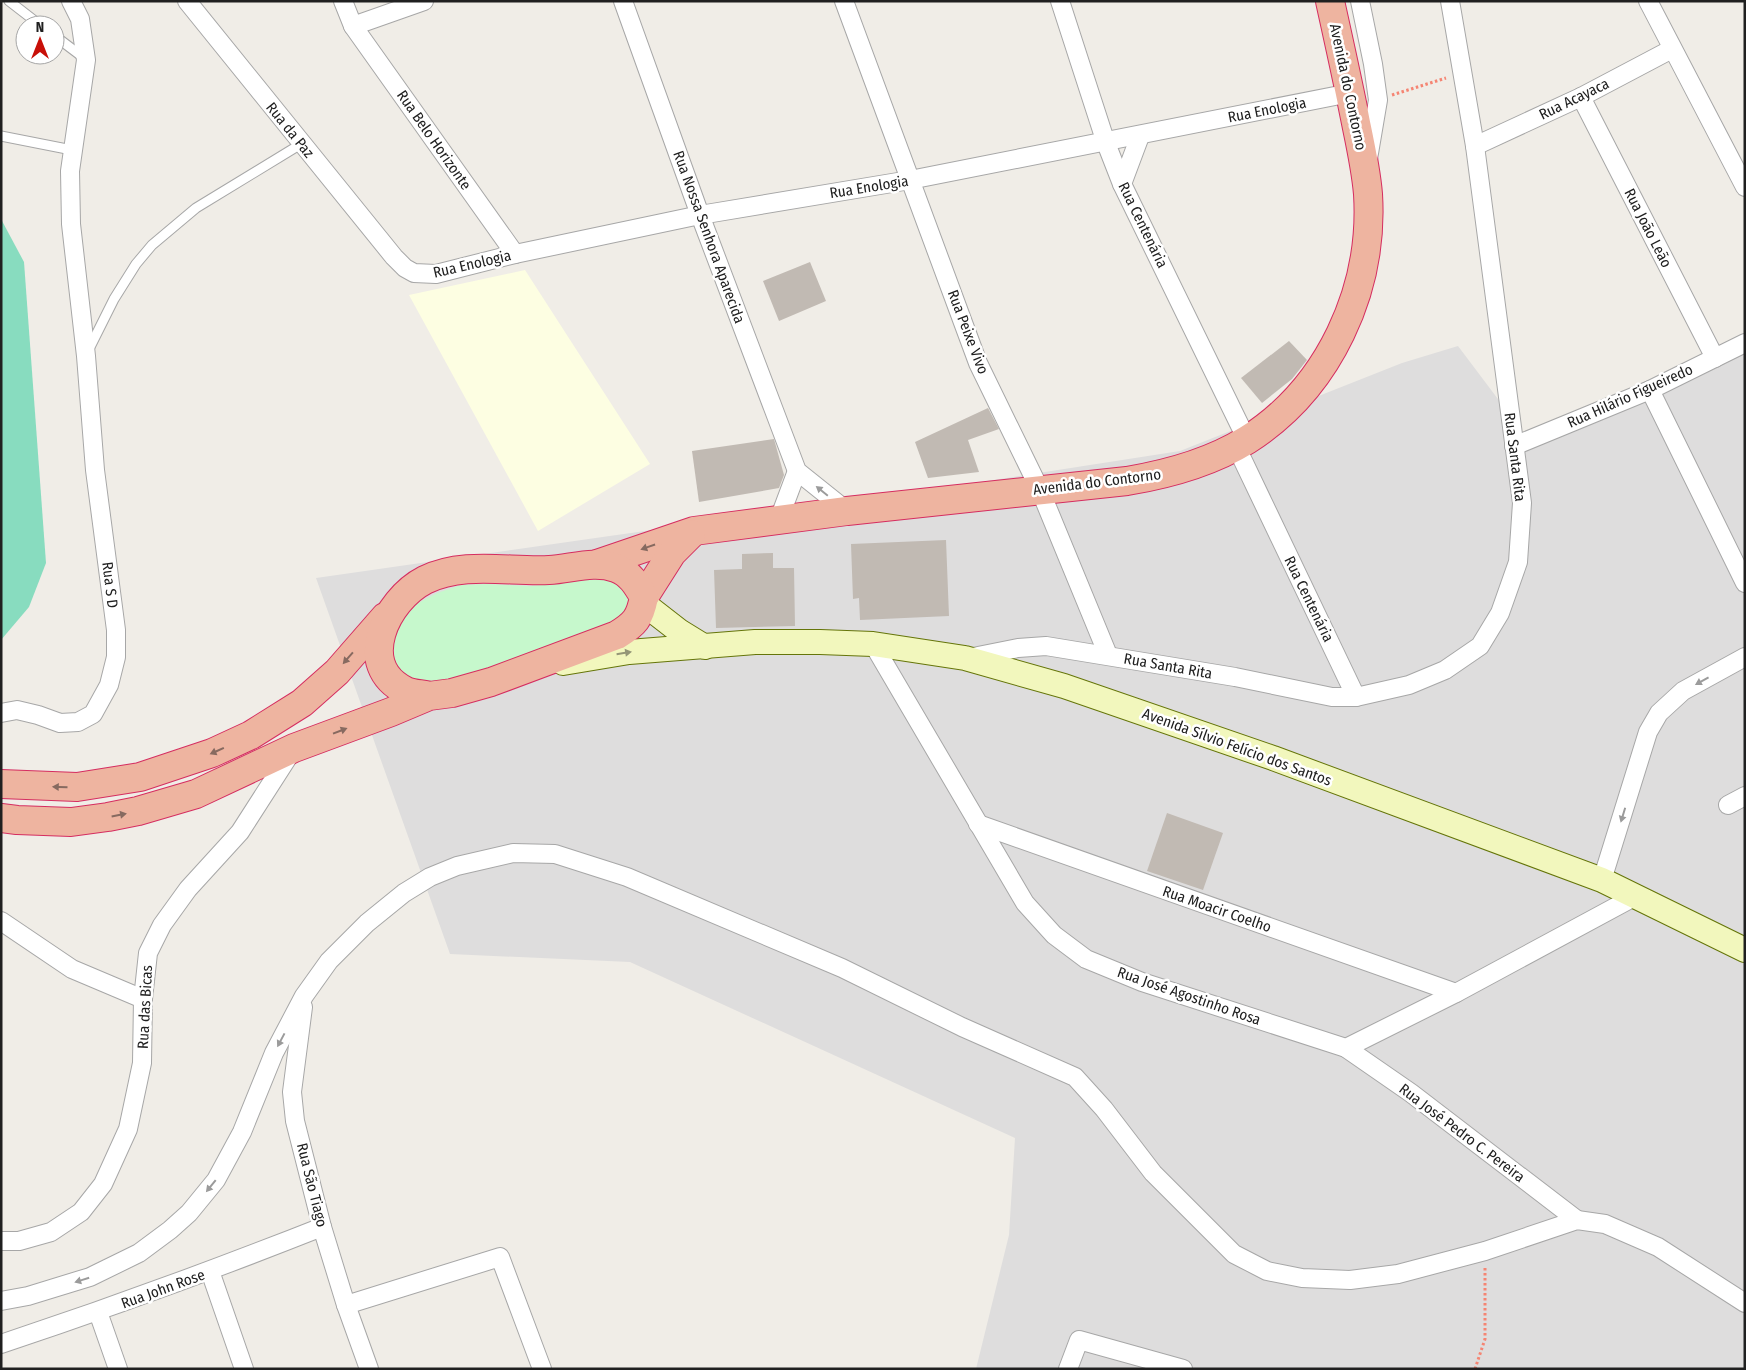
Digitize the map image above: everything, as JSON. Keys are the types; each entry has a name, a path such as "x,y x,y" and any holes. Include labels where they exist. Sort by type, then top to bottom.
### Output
{"highway":[{"name":"Avenida do Contorno","path":"597,564 694,531 847,510 1152,477 1197,464 1241,443 1265,427 1295,400 1318,371 1345,325 1360,284 1364,259 1368,220 1366,172 1330,1"},
{"path":"1,818 71,822 138,811 196,794 294,748 429,696 452,693 508,676 617,635 631,627 640,614 644,600 672,553 694,531"},
{"path":"1,784 77,787 140,777 212,754 251,735 302,703 337,672 404,594 424,580 443,573 488,568 525,571 553,570 597,564 617,568 634,579 644,600"},
{"path":"392,608 380,639 379,657 383,670 392,680 407,691 429,696"}],"main road":[{"path":"644,600 679,631 705,647"},
{"name":"Avenida Sílvio Felício dos Santos","path":"508,676 564,663 629,652 755,642 873,644 965,658 1064,686 1273,758 1602,880 1745,950"}],"street":[{"name":"Rua S D","path":"1,713 17,710 60,723 78,722 93,714 109,685 116,657 116,630 95,470 70,195 72,150 86,60 80,19 71,1"},
{"name":"Rua da Paz","path":"186,1 394,257"},
{"name":"Rua Belo Horizonte","path":"343,1 352,26 515,254"},
{"path":"352,26 424,1"},
{"name":"Rua Nossa Senhora Aparecida","path":"623,1 700,215 797,471"},
{"name":"Rua Peixe Vivo","path":"844,1 978,363 1040,490 1108,655"},
{"name":"Rua Centenária","path":"1060,1 1106,143 1122,184 1356,697"},
{"name":"Avenida do Contorno","path":"1360,1 1373,64 1378,100 1366,172"},
{"name":"Rua Santa Rita","path":"965,658 1018,648 1046,646 1235,677 1332,697 1356,697 1409,685 1445,670 1480,646 1500,613 1518,562 1522,503 1475,146 1450,1"},
{"path":"1648,1 1745,186"},
{"name":"Rua Acayaca","path":"1475,146 1582,97 1672,49"},
{"name":"Rua Enologia","path":"394,257 414,273 427,274 449,271 515,254 700,215 910,180 1106,143 1350,93"},
{"name":"Rua João Leão","path":"1582,97 1715,358"},
{"path":"1122,184 1140,136"},
{"name":"Rua Hilário Figueiredo","path":"1514,446 1650,390 1745,343"},
{"path":"1650,390 1745,583"},
{"path":"780,518 797,471 847,510"},
{"name":"Rua José Agostinho Rosa","path":"873,644 1024,903 1054,935 1086,959 1142,982 1346,1048"},
{"path":"1602,880 1648,732 1659,713 1683,691 1745,657"},
{"name":"Rua das Bicas","path":"1,1241 19,1241 51,1232 81,1212 102,1184 128,1129 142,1063 143,999 148,953 162,925 188,890 240,832 294,748"},
{"path":"1728,805 1745,796"},
{"name":"Rua Moacir Coelho","path":"978,824 1456,993"},
{"path":"1,1302 28,1296 90,1277 139,1253 170,1230 189,1213 216,1180 242,1132 274,1052 304,996 329,961 367,923 404,894 430,877 458,866 513,853 555,854 627,876 842,968 962,1028 1075,1077 1104,1109 1153,1173 1234,1254 1267,1271 1302,1278 1350,1280 1398,1274 1485,1251 1577,1220 1605,1224 1658,1247 1745,1303"},
{"path":"1346,1048 1456,993 1634,897"},
{"path":"1,921 72,968 143,999"},
{"name":"Rua São Tiago","path":"304,996 292,1092 295,1121 322,1227 346,1305 369,1369"},
{"name":"Rua José Pedro C. Pereira","path":"1346,1048 1411,1093 1577,1220"},
{"name":"Rua John Rose","path":"1,1344 98,1312 322,1227"},
{"path":"346,1305 500,1257 542,1369"},
{"path":"210,1271 244,1369"},
{"path":"98,1312 118,1369"},
{"path":"1068,1369 1079,1340 1183,1369"}],"lane":[{"path":"9,1 27,15"},
{"path":"65,44 86,60"},
{"path":"1,136 72,150"},
{"path":"86,356 114,299 136,264 152,245 196,208 301,144"}],"path":[{"path":"1378,100 1461,73"},
{"path":"1475,1369 1485,1340 1485,1251"}],"shaded area":[{"path":"525,270 650,464 538,531 409,295"},
{"path":"1745,344 1745,1369 976,1369 1009,1235 1015,1138 630,962 450,954 316,578 910,493 1180,451 1402,363 1458,346 1534,447"}],"green space":[{"path":"1,219 24,262 46,563 29,607 1,640"},
{"path":"602,576 637,595 620,625 482,675 421,684 401,672 393,661 391,645 394,629 418,603 437,593 461,585 531,586"}],"building":[{"path":"810,262 826,301 779,321 763,281"},
{"path":"1289,341 1307,360 1292,379 1262,403 1241,378"},
{"path":"988,408 999,429 968,440 979,472 928,478 915,442"},
{"path":"774,439 784,475 779,488 699,502 692,451"},
{"path":"946,540 949,616 860,620 859,598 853,599 851,544"},
{"path":"773,553 773,568 794,568 795,626 716,628 714,570 742,569 742,554"},
{"path":"1167,813 1223,833 1203,890 1147,871"}]}
